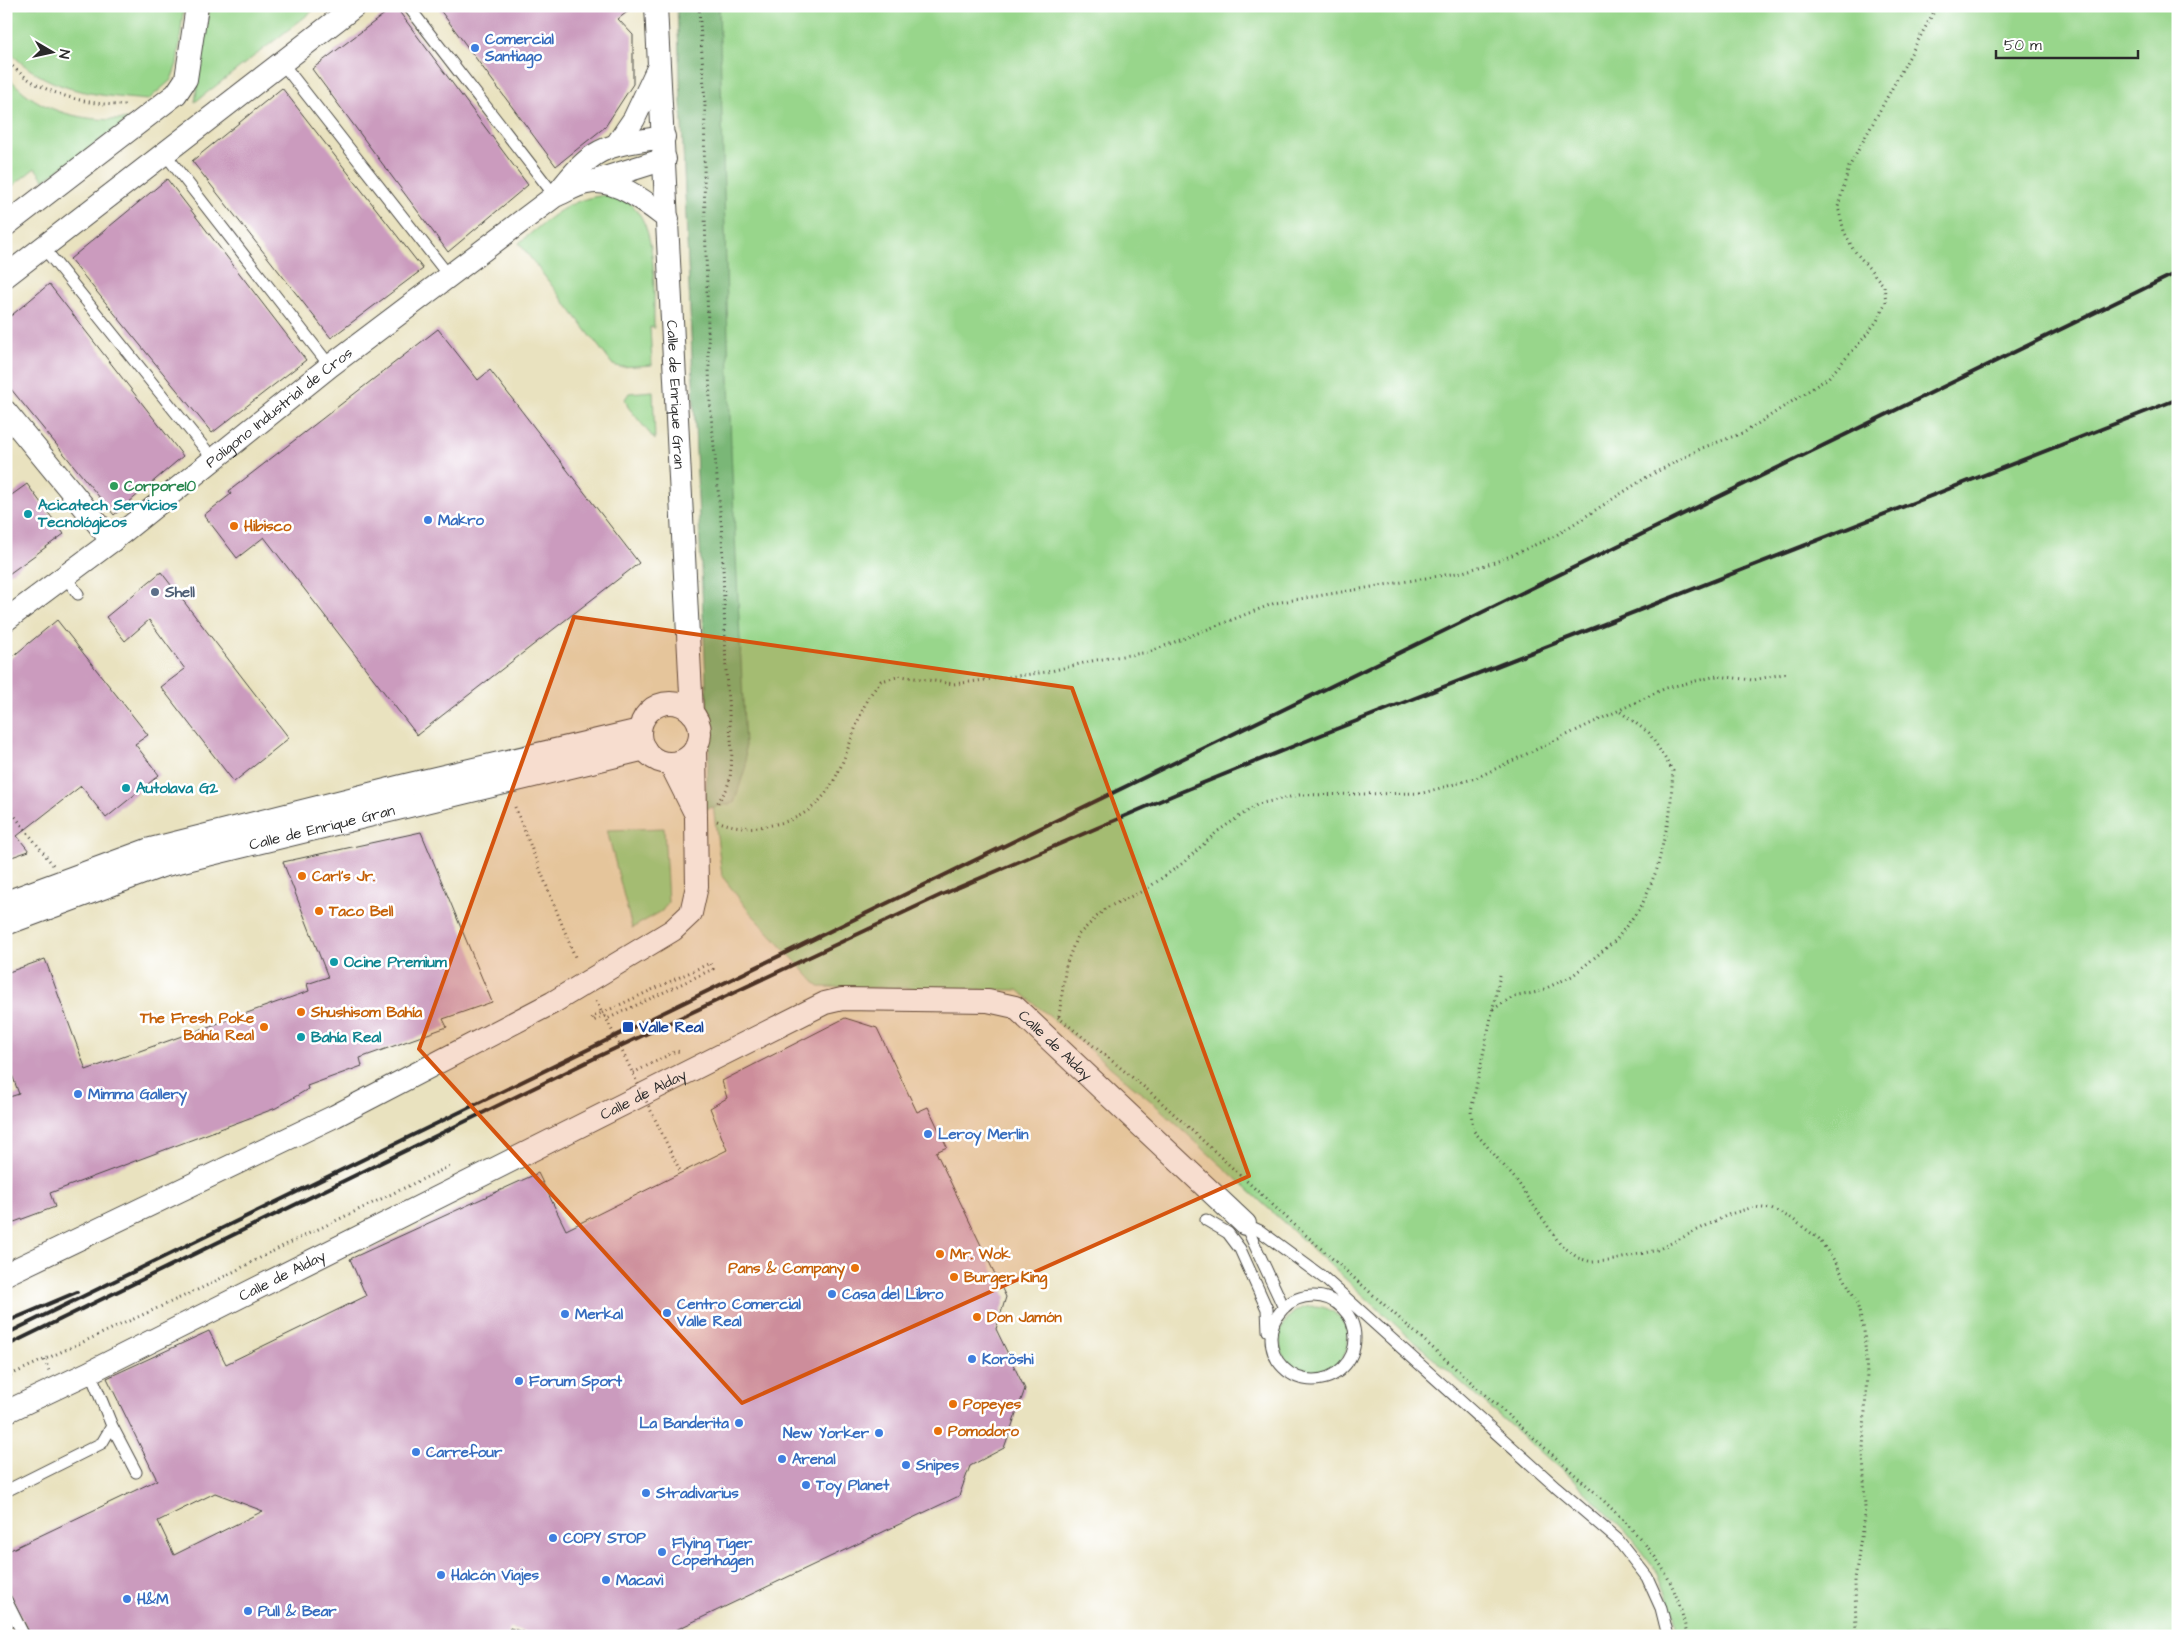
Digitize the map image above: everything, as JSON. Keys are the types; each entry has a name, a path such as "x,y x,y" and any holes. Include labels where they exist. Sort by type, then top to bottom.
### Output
{"street":[{"path":"6,226 176,94 186,79 197,6"},
{"path":"6,276 355,6"},
{"path":"656,6 664,137"},
{"path":"617,144 634,119 660,64"},
{"name":"Polígono Industrial de Cros","path":"6,620 112,541 330,366 554,196 580,164 597,151 617,144 664,137"},
{"name":"Calle de Enrique Gran","path":"664,137 692,713"},
{"name":"Polígono Industrial de Cros","path":"554,196 590,182 665,159"},
{"path":"590,182 611,185 634,194 668,218"},
{"path":"6,412 112,541"},
{"name":"Calle de Enrique Gran","path":"665,703 678,682 688,650"},
{"path":"665,703 675,703 692,713 698,721 700,730 699,740 695,749 680,762 660,761 642,739 642,720 648,712 665,703"},
{"name":"Calle de Enrique Gran","path":"6,902 147,850 406,784 642,739"},
{"name":"Calle de Enrique Gran","path":"6,924 162,866 642,739"},
{"path":"6,1274 344,1112 559,999 673,930 691,914 697,886 707,812 697,774 695,749"},
{"path":"670,762 707,812"},
{"name":"Calle de Alday","path":"7,1412 817,1007 842,999 988,1001 1015,1007 1245,1224"}],"lane":[{"path":"408,6 554,196"},
{"path":"282,63 450,276"},
{"path":"166,154 330,366"},
{"path":"43,247 214,460"},
{"path":"65,576 78,594"},
{"path":"1206,1220 1228,1233 1240,1249 1267,1309 1267,1335 1278,1361 1295,1376 1311,1380 1336,1374 1352,1354 1355,1338 1351,1321 1324,1278"},
{"path":"1245,1224 1284,1308"},
{"path":"1245,1224 1260,1231 1324,1278 1628,1550 1654,1593 1668,1636"},
{"path":"1272,1346 1274,1324 1284,1308 1302,1298 1316,1296 1329,1300 1341,1307"},
{"path":"90,1372 112,1426 136,1472"},
{"path":"6,1491 102,1443 112,1426"},
{"path":"6,1600 24,1636"}],"path":[{"path":"699,6 705,104 704,178 708,244 710,403 722,532 726,673 732,752 730,779 726,790 707,812 714,820 752,829 793,821 822,800 841,770 866,701 881,681 901,676 954,684 1048,672 1096,660 1148,652 1276,603 1473,569 1501,560 1555,536 1647,477 1702,448 1745,432 1828,378 1877,321 1886,302 1884,286 1853,249 1844,231 1838,207 1849,167 1937,6"},
{"path":"6,59 15,70 60,95 105,106 164,104"},
{"path":"1058,1017 1066,965 1078,936 1106,908 1145,890 1183,863 1218,831 1258,804 1299,795 1423,793 1476,778 1666,688 1717,676 1753,680 1788,673"},
{"path":"1493,1009 1513,997 1538,992 1572,976 1616,940 1642,905 1657,869 1670,813 1673,770 1649,733 1619,711"},
{"path":"6,805 53,865"},
{"path":"515,807 575,957"},
{"path":"710,963 713,969 603,1014 710,963"},
{"path":"1500,975 1471,1111 1473,1130 1517,1181 1560,1244 1578,1258 1592,1262 1609,1261 1657,1250 1730,1214 1754,1207 1771,1209 1791,1218 1819,1239 1836,1263 1856,1300 1862,1323 1867,1374 1863,1449 1865,1509 1855,1579 1856,1636"},
{"path":"1053,1012 1149,1091 1282,1214 1600,1497 1646,1544 1662,1564 1678,1600 1687,1636"},
{"path":"603,1014 681,1173"},
{"path":"626,1080 684,1052 676,1051 633,1072"},
{"path":"6,1377 197,1290 285,1245 452,1165"},
{"path":"45,1360 50,1371"}],"highlighted area":[{"path":"574,617 1072,688 1249,1176 742,1403 419,1049"}],"green space":[{"path":"6,6 184,6 177,64 171,80 148,100 89,93 71,89 54,82 37,74 21,63 6,48"},
{"path":"210,6 319,6 195,102"},
{"path":"677,6 2178,6 2178,1636 1677,1636 1674,1614 1658,1573 1626,1532 1575,1482 1399,1328 1151,1101 1018,990 819,987 748,910 722,876 711,789"},
{"path":"677,6 719,6 731,451 746,766 734,803 704,809 709,753"},
{"path":"6,76 29,96 64,113 90,118 129,119 44,180 35,168 6,191"},
{"path":"609,195 627,201 638,211 650,241 654,278 654,328 650,327 652,365 620,367 613,365 519,243 550,218 571,205 582,200"},
{"path":"653,391 655,440 628,407 625,399 629,393"},
{"path":"664,828 668,902 662,911 632,928 607,830"},
{"path":"1307,1306 1321,1306 1333,1311 1343,1321 1348,1333 1348,1347 1343,1359 1333,1369 1321,1374 1307,1374 1295,1369 1285,1359 1280,1347 1280,1333 1285,1321 1295,1311"}],"building":[{"path":"395,6 528,185 448,252 312,69"},
{"path":"437,6 635,6 618,19 633,35 633,84 605,127 556,166"},
{"path":"282,88 423,269 331,338 192,161"},
{"path":"167,179 306,360 212,433 70,259"},
{"path":"49,284 183,456 114,515 6,383 6,320"},
{"name":"Makro","path":"438,329 478,380 490,370 639,563 417,735 264,537 237,558 204,515 231,494 229,491"},
{"name":"Acicatech Servicios Tecnológicos","path":"27,484 64,534 6,576 6,499"},
{"path":"161,572 289,738 234,782 161,687 185,669 149,620 125,641 106,617"},
{"path":"57,620 148,735 135,744 159,775 106,818 81,786 17,836 29,851 6,859 6,662"},
{"name":"Bahía Real","path":"421,832 492,1002 443,1019 447,1027 360,1058 362,1066 307,1086 308,1089 276,1108 50,1193 55,1207 6,1225 6,1098 19,1094 6,1058 6,973 45,959 86,1070 309,991 307,984 328,977 283,862"},
{"name":"Centro Comercial Valle Real","path":"845,1018 877,1028 917,1112 928,1107 947,1147 936,1152 1006,1297 996,1329 1025,1389 1004,1448 970,1466 959,1496 663,1636 536,1636 510,1628 508,1636 31,1636 6,1587 6,1552 157,1480 107,1378 209,1331 226,1364 366,1296 350,1259 538,1173 566,1230 727,1150 710,1108 727,1098 722,1081","holes":["215,1493 263,1511 174,1555 158,1521"]}],"railway":[{"path":"6,1334 2178,272"},
{"path":"6,1346 597,1057 941,895 1176,794 1326,733 2178,399"},
{"path":"6,1322 77,1292"}],"place":[{"name":"Comercial Santiago","path":"475,48"},
{"name":"Corpore10","path":"114,486"},
{"name":"Acicatech Servicios Tecnológicos","path":"28,514"},
{"name":"Makro","path":"428,520"},
{"name":"Hibisco","path":"234,526"},
{"name":"Shell","path":"155,592"},
{"name":"Autolava G2","path":"126,788"},
{"name":"Carl's Jr.","path":"302,876"},
{"name":"Taco Bell","path":"319,911"},
{"name":"Ocine Premium","path":"334,962"},
{"name":"Shushisom Bahía","path":"301,1012"},
{"name":"The Fresh Poke Bahía Real","path":"264,1027"},
{"name":"Valle Real","path":"628,1027"},
{"name":"Bahía Real","path":"301,1037"},
{"name":"Mimma Gallery","path":"78,1094"},
{"name":"Leroy Merlin","path":"928,1134"},
{"name":"Mr. Wok","path":"940,1254"},
{"name":"Pans & Company","path":"855,1268"},
{"name":"Burger King","path":"954,1277"},
{"name":"Casa del Libro","path":"832,1294"},
{"name":"Centro Comercial Valle Real","path":"667,1313"},
{"name":"Merkal","path":"565,1314"},
{"name":"Don Jamón","path":"977,1317"},
{"name":"Koröshi","path":"972,1359"},
{"name":"Forum Sport","path":"519,1381"},
{"name":"Popeyes","path":"953,1404"},
{"name":"La Banderita","path":"739,1423"},
{"name":"Pomodoro","path":"938,1431"},
{"name":"New Yorker","path":"879,1433"},
{"name":"Carrefour","path":"416,1452"},
{"name":"Arenal","path":"782,1459"},
{"name":"Snipes","path":"906,1465"},
{"name":"Toy Planet","path":"806,1485"},
{"name":"Stradivarius","path":"646,1493"},
{"name":"COPY STOP","path":"553,1538"},
{"name":"Flying Tiger Copenhagen","path":"662,1552"},
{"name":"Halcón Viajes","path":"441,1575"},
{"name":"Macavi","path":"606,1580"},
{"name":"H&M","path":"127,1599"},
{"name":"Pull & Bear","path":"248,1611"}]}
